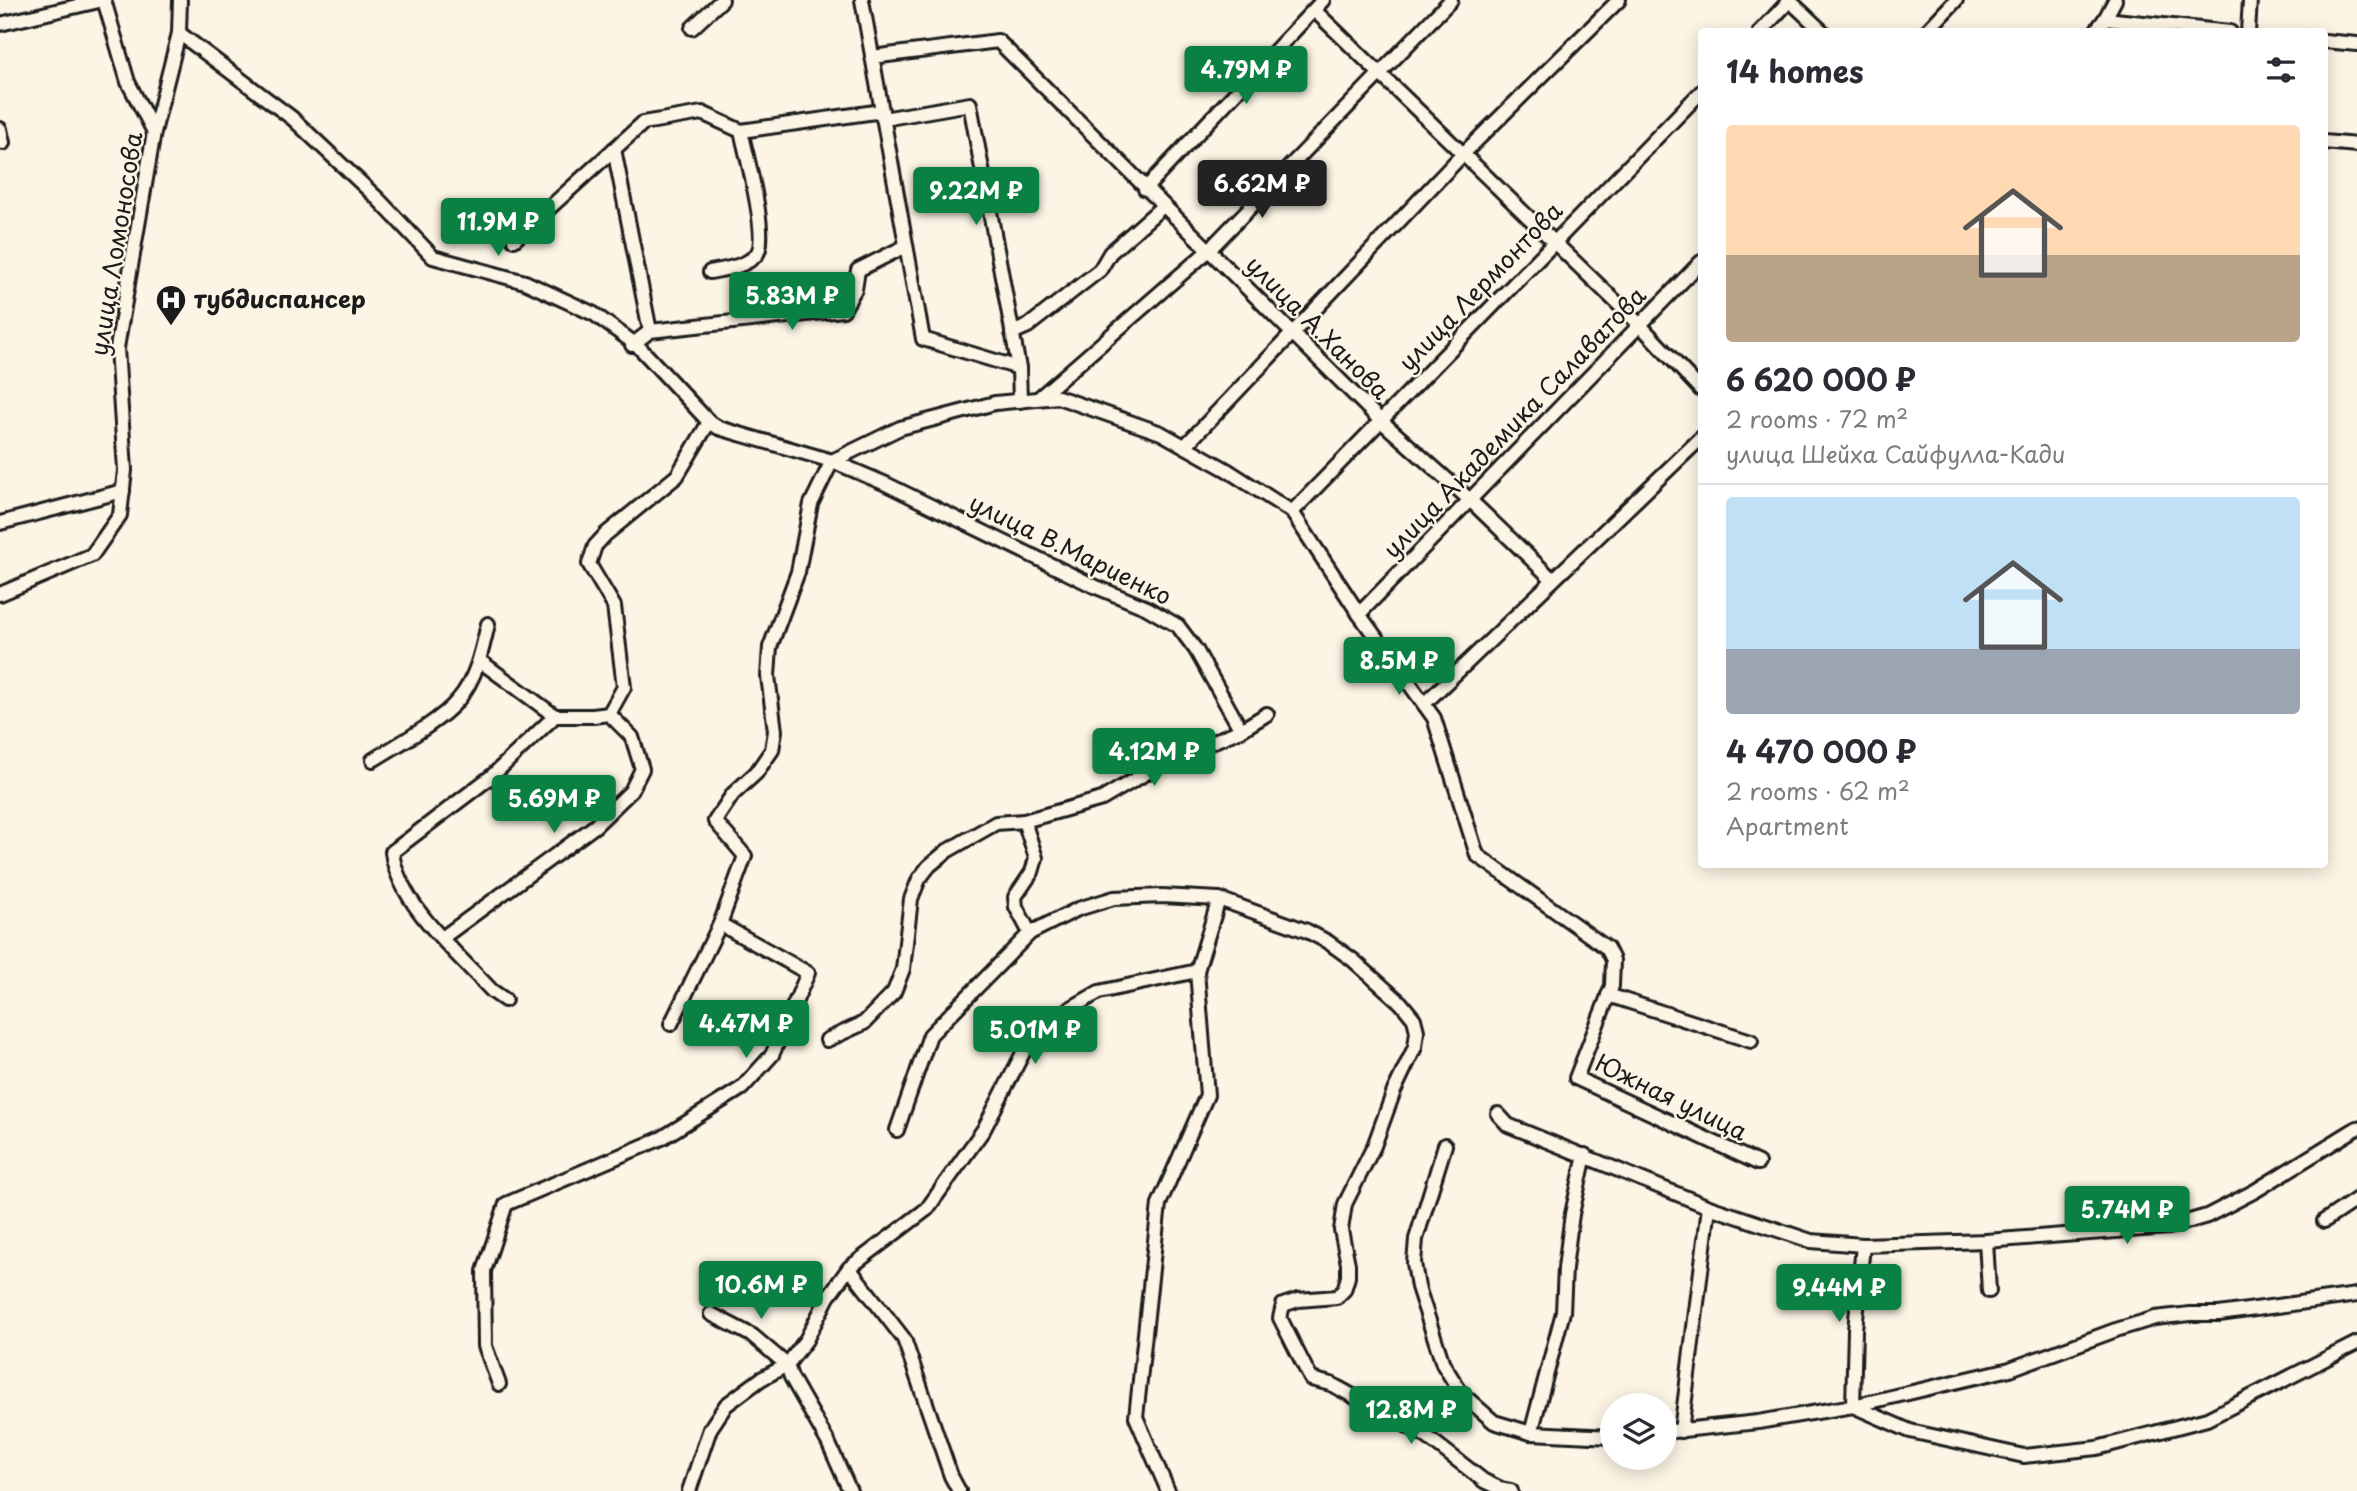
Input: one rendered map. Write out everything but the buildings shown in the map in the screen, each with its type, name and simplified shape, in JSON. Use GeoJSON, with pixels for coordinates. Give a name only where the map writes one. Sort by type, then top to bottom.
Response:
{"type":"FeatureCollection","features":[{"type":"Feature","properties":{"kind":"street"},"geometry":{"type":"LineString","coordinates":[[0,24],[104,0],[128,82],[154,132]]}},
{"type":"Feature","properties":{"kind":"street","name":"улица Ломоносова"},"geometry":{"type":"LineString","coordinates":[[0,594],[92,555],[120,515],[125,470],[117,348],[154,132],[179,33],[180,0]]}},
{"type":"Feature","properties":{"kind":"street"},"geometry":{"type":"LineString","coordinates":[[692,28],[722,0]]}},
{"type":"Feature","properties":{"kind":"street"},"geometry":{"type":"LineString","coordinates":[[862,0],[923,339],[1019,368]]}},
{"type":"Feature","properties":{"kind":"street"},"geometry":{"type":"LineString","coordinates":[[1145,189],[1323,0]]}},
{"type":"Feature","properties":{"kind":"street"},"geometry":{"type":"LineString","coordinates":[[1037,399],[1208,251],[1451,0]]}},
{"type":"Feature","properties":{"kind":"street"},"geometry":{"type":"LineString","coordinates":[[1185,446],[1463,154],[1619,0]]}},
{"type":"Feature","properties":{"kind":"street"},"geometry":{"type":"LineString","coordinates":[[1764,28],[1790,0],[1819,28]]}},
{"type":"Feature","properties":{"kind":"street"},"geometry":{"type":"LineString","coordinates":[[1930,28],[1956,0]]}},
{"type":"Feature","properties":{"kind":"street"},"geometry":{"type":"LineString","coordinates":[[2098,28],[2115,0]]}},
{"type":"Feature","properties":{"kind":"street"},"geometry":{"type":"LineString","coordinates":[[2248,28],[2250,0]]}},
{"type":"Feature","properties":{"kind":"street"},"geometry":{"type":"LineString","coordinates":[[1314,10],[1640,325],[1698,387]]}},
{"type":"Feature","properties":{"kind":"street"},"geometry":{"type":"LineString","coordinates":[[2105,19],[2192,28]]}},
{"type":"Feature","properties":{"kind":"street"},"geometry":{"type":"LineString","coordinates":[[179,33],[292,118],[377,198],[433,257],[525,282],[594,314],[633,345],[709,422],[677,476],[606,534],[595,547],[589,564],[614,607],[624,687],[609,714]]}},
{"type":"Feature","properties":{"kind":"street","name":"улица А.Ханова"},"geometry":{"type":"LineString","coordinates":[[872,57],[998,41],[1380,420],[1470,500],[1553,580]]}},
{"type":"Feature","properties":{"kind":"street"},"geometry":{"type":"LineString","coordinates":[[2328,41],[2357,44]]}},
{"type":"Feature","properties":{"kind":"street","name":"улица Лермонтова"},"geometry":{"type":"LineString","coordinates":[[1293,512],[1698,95]]}},
{"type":"Feature","properties":{"kind":"street"},"geometry":{"type":"LineString","coordinates":[[514,240],[643,123],[702,113],[741,131],[970,104],[1019,368],[1020,401]]}},
{"type":"Feature","properties":{"kind":"street"},"geometry":{"type":"LineString","coordinates":[[0,129],[3,143]]}},
{"type":"Feature","properties":{"kind":"street"},"geometry":{"type":"LineString","coordinates":[[710,272],[747,263],[761,248],[761,229],[741,131]]}},
{"type":"Feature","properties":{"kind":"street"},"geometry":{"type":"LineString","coordinates":[[2328,142],[2357,145]]}},
{"type":"Feature","properties":{"kind":"street"},"geometry":{"type":"LineString","coordinates":[[614,149],[650,331]]}},
{"type":"Feature","properties":{"kind":"street"},"geometry":{"type":"LineString","coordinates":[[1013,333],[1028,326],[1100,270],[1110,253],[1163,206]]}},
{"type":"Feature","properties":{"kind":"street"},"geometry":{"type":"LineString","coordinates":[[633,345],[650,331],[843,310],[855,289],[858,270],[906,246]]}},
{"type":"Feature","properties":{"kind":"street","name":"улица Академика Салаватова"},"geometry":{"type":"LineString","coordinates":[[1359,614],[1698,265]]}},
{"type":"Feature","properties":{"kind":"street","name":"Южная улица"},"geometry":{"type":"LineString","coordinates":[[832,461],[900,428],[995,403],[1058,397],[1161,433],[1293,512],[1359,614],[1434,718],[1477,855],[1608,948],[1613,960],[1612,986],[1576,1078],[1758,1163]]}},
{"type":"Feature","properties":{"kind":"street","name":"улица В.Мариенко"},"geometry":{"type":"LineString","coordinates":[[709,422],[719,428],[832,461],[886,484],[1094,586],[1147,608],[1178,626],[1196,650],[1241,730]]}},
{"type":"Feature","properties":{"kind":"street"},"geometry":{"type":"LineString","coordinates":[[1424,704],[1698,441]]}},
{"type":"Feature","properties":{"kind":"street"},"geometry":{"type":"LineString","coordinates":[[671,1024],[720,924],[745,856],[715,821],[733,794],[756,774],[772,750],[775,731],[768,676],[770,646],[798,572],[811,504],[832,461]]}},
{"type":"Feature","properties":{"kind":"street"},"geometry":{"type":"LineString","coordinates":[[0,523],[123,491]]}},
{"type":"Feature","properties":{"kind":"street"},"geometry":{"type":"LineString","coordinates":[[373,760],[458,701],[480,661],[488,624]]}},
{"type":"Feature","properties":{"kind":"street"},"geometry":{"type":"LineString","coordinates":[[480,661],[555,716],[609,714]]}},
{"type":"Feature","properties":{"kind":"street"},"geometry":{"type":"LineString","coordinates":[[442,938],[595,826],[631,791],[642,769],[632,737],[609,714]]}},
{"type":"Feature","properties":{"kind":"street"},"geometry":{"type":"LineString","coordinates":[[827,1040],[864,1023],[894,992],[903,969],[911,899],[919,879],[929,866],[947,851],[996,823],[1024,821],[1102,799],[1168,760],[1241,730],[1267,714]]}},
{"type":"Feature","properties":{"kind":"street"},"geometry":{"type":"LineString","coordinates":[[505,1000],[422,918],[394,864],[392,852],[492,776],[555,716]]}},
{"type":"Feature","properties":{"kind":"street"},"geometry":{"type":"LineString","coordinates":[[1024,821],[1036,858],[1032,872],[1015,897],[1016,907],[1030,933]]}},
{"type":"Feature","properties":{"kind":"street"},"geometry":{"type":"LineString","coordinates":[[897,1130],[930,1035],[1030,933],[1078,909],[1114,898],[1219,899],[1307,931],[1328,942],[1353,960],[1401,1003],[1414,1019],[1417,1031],[1415,1047],[1394,1091],[1374,1146],[1345,1204],[1341,1230],[1348,1277],[1344,1290],[1337,1297],[1298,1300],[1283,1306],[1280,1318],[1311,1379],[1331,1384],[1426,1436],[1484,1481],[1511,1491]]}},
{"type":"Feature","properties":{"kind":"street"},"geometry":{"type":"LineString","coordinates":[[1168,1491],[1136,1417],[1159,1204],[1207,1095],[1196,971],[1219,899]]}},
{"type":"Feature","properties":{"kind":"street"},"geometry":{"type":"LineString","coordinates":[[499,1384],[485,1346],[484,1271],[506,1204],[662,1138],[743,1088],[772,1055],[808,973],[720,924]]}},
{"type":"Feature","properties":{"kind":"street"},"geometry":{"type":"LineString","coordinates":[[689,1491],[710,1429],[726,1405],[787,1364],[806,1340],[828,1297],[849,1268],[928,1209],[984,1129],[1024,1051],[1054,1018],[1099,992],[1196,971]]}},
{"type":"Feature","properties":{"kind":"street"},"geometry":{"type":"LineString","coordinates":[[1608,995],[1751,1041]]}},
{"type":"Feature","properties":{"kind":"street"},"geometry":{"type":"LineString","coordinates":[[1499,1114],[1508,1125],[1709,1207],[1811,1241],[1863,1245],[1986,1241],[2169,1227],[2207,1216],[2255,1191],[2357,1128]]}},
{"type":"Feature","properties":{"kind":"street"},"geometry":{"type":"LineString","coordinates":[[1445,1145],[1416,1239],[1414,1263],[1418,1287],[1443,1364],[1461,1393],[1494,1422],[1531,1433],[1600,1437]]}},
{"type":"Feature","properties":{"kind":"street"},"geometry":{"type":"LineString","coordinates":[[1531,1433],[1563,1312],[1572,1214],[1585,1155]]}},
{"type":"Feature","properties":{"kind":"street"},"geometry":{"type":"LineString","coordinates":[[2324,1221],[2357,1199]]}},
{"type":"Feature","properties":{"kind":"street"},"geometry":{"type":"LineString","coordinates":[[1681,1431],[1709,1207]]}},
{"type":"Feature","properties":{"kind":"street"},"geometry":{"type":"LineString","coordinates":[[1986,1241],[1989,1291]]}},
{"type":"Feature","properties":{"kind":"street"},"geometry":{"type":"LineString","coordinates":[[1853,1406],[1855,1330],[1863,1245]]}},
{"type":"Feature","properties":{"kind":"street"},"geometry":{"type":"LineString","coordinates":[[849,1268],[904,1339],[951,1476],[959,1491]]}},
{"type":"Feature","properties":{"kind":"street"},"geometry":{"type":"LineString","coordinates":[[1677,1431],[1758,1422],[1853,1406],[2010,1368],[2155,1318],[2219,1314],[2357,1296]]}},
{"type":"Feature","properties":{"kind":"street"},"geometry":{"type":"LineString","coordinates":[[712,1314],[753,1336],[787,1364],[791,1377],[828,1442],[850,1491]]}},
{"type":"Feature","properties":{"kind":"street"},"geometry":{"type":"LineString","coordinates":[[1853,1406],[1910,1432],[2024,1456],[2097,1448],[2207,1419],[2357,1343]]}},
{"type":"Feature","properties":{"kind":"place","name":"тубдиспансер"},"geometry":{"type":"Point","coordinates":[171,327]}}]}
